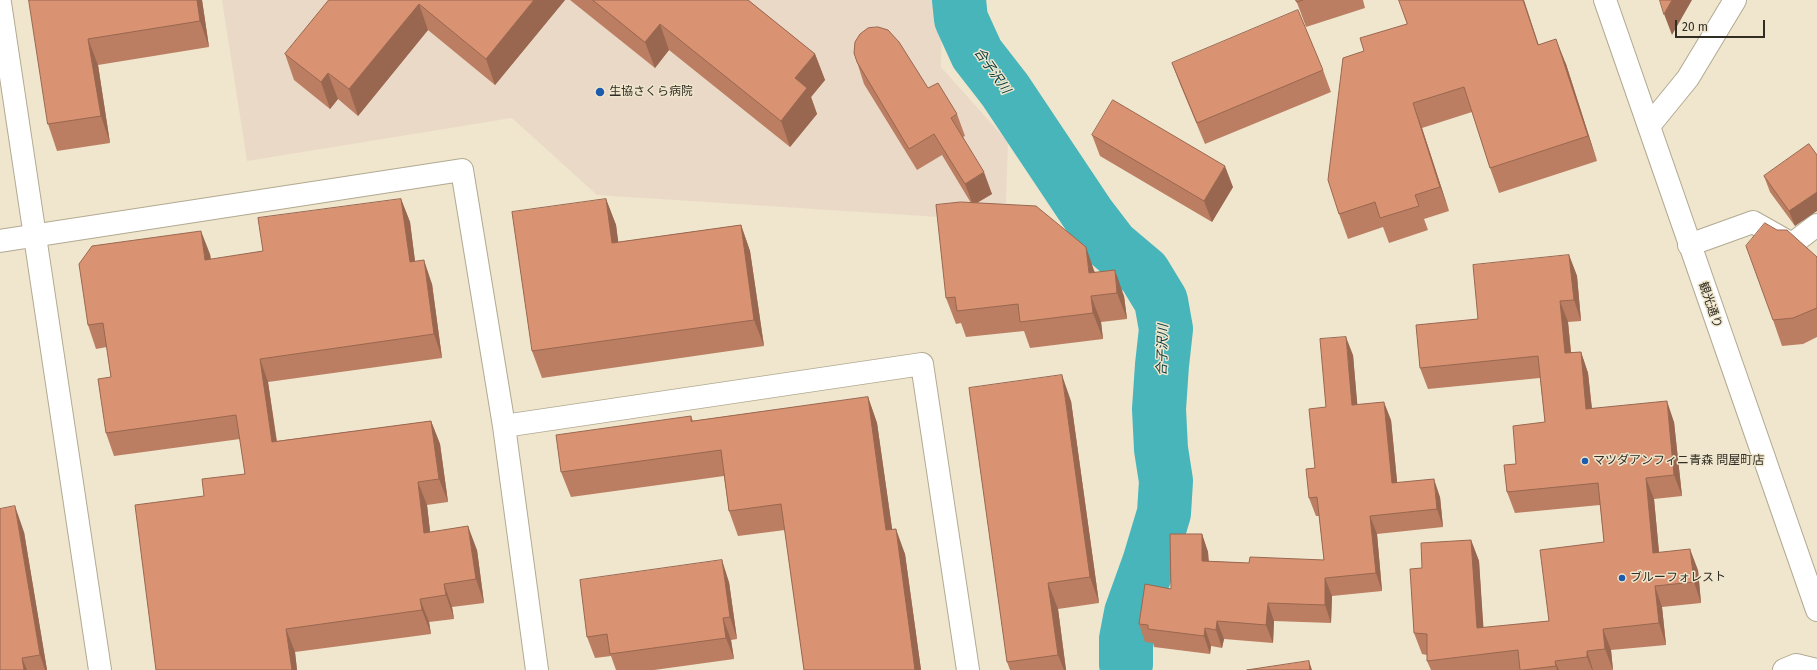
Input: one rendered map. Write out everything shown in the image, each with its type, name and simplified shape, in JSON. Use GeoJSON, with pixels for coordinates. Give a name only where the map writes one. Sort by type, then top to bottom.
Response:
{"type":"FeatureCollection","features":[{"type":"Feature","properties":{"kind":"main road","name":"観光通り"},"geometry":{"type":"LineString","coordinates":[[1605,0],[1817,610]]}},
{"type":"Feature","properties":{"kind":"main road"},"geometry":{"type":"LineString","coordinates":[[1649,126],[1688,78],[1735,0]]}},
{"type":"Feature","properties":{"kind":"main road"},"geometry":{"type":"LineString","coordinates":[[0,3],[100,670]]}},
{"type":"Feature","properties":{"kind":"main road"},"geometry":{"type":"LineString","coordinates":[[0,241],[462,170],[504,426],[538,670]]}},
{"type":"Feature","properties":{"kind":"main road"},"geometry":{"type":"LineString","coordinates":[[1689,245],[1752,222],[1792,244],[1817,225]]}},
{"type":"Feature","properties":{"kind":"main road"},"geometry":{"type":"LineString","coordinates":[[504,426],[922,364],[968,670]]}},
{"type":"Feature","properties":{"kind":"main road"},"geometry":{"type":"LineString","coordinates":[[1784,670],[1796,665],[1817,670]]}},
{"type":"Feature","properties":{"kind":"shaded area","name":"生協さくら病院"},"geometry":{"type":"Polygon","coordinates":[[[222,0],[942,0],[941,67],[1008,142],[1006,203],[939,217],[597,195],[512,118],[247,161],[222,0]]]}},
{"type":"Feature","properties":{"kind":"building"},"geometry":{"type":"Polygon","coordinates":[[[29,0],[197,0],[200,21],[88,39],[101,116],[48,124],[29,0]]]}},
{"type":"Feature","properties":{"kind":"building"},"geometry":{"type":"Polygon","coordinates":[[[329,0],[534,0],[486,59],[419,4],[349,89],[328,73],[321,82],[285,54],[329,0]]]}},
{"type":"Feature","properties":{"kind":"building"},"geometry":{"type":"Polygon","coordinates":[[[593,0],[748,0],[815,54],[795,78],[807,88],[781,121],[660,24],[645,42],[593,0]]]}},
{"type":"Feature","properties":{"kind":"building"},"geometry":{"type":"Polygon","coordinates":[[[1399,0],[1523,0],[1538,45],[1556,39],[1588,136],[1490,168],[1464,87],[1413,103],[1440,187],[1415,195],[1419,206],[1380,218],[1375,202],[1339,214],[1328,180],[1343,58],[1364,51],[1360,38],[1407,24],[1399,0]]]}},
{"type":"Feature","properties":{"kind":"building"},"geometry":{"type":"Polygon","coordinates":[[[1660,0],[1672,0],[1664,14],[1660,0]]]}},
{"type":"Feature","properties":{"kind":"building"},"geometry":{"type":"Polygon","coordinates":[[[1298,10],[1323,70],[1197,123],[1172,63],[1298,10]]]}},
{"type":"Feature","properties":{"kind":"building"},"geometry":{"type":"Polygon","coordinates":[[[878,27],[888,30],[899,42],[928,88],[938,83],[957,114],[951,118],[984,172],[965,184],[934,134],[909,149],[857,62],[854,53],[855,42],[860,34],[868,28],[878,27]]]}},
{"type":"Feature","properties":{"kind":"building"},"geometry":{"type":"Polygon","coordinates":[[[1113,100],[1225,166],[1204,201],[1092,135],[1113,100]]]}},
{"type":"Feature","properties":{"kind":"building"},"geometry":{"type":"Polygon","coordinates":[[[1809,144],[1817,155],[1817,192],[1789,211],[1764,176],[1809,144]]]}},
{"type":"Feature","properties":{"kind":"building"},"geometry":{"type":"Polygon","coordinates":[[[401,199],[410,262],[424,260],[434,334],[260,359],[272,442],[431,421],[439,479],[418,482],[424,533],[468,526],[476,579],[444,584],[446,595],[420,599],[422,610],[286,629],[292,670],[156,670],[135,505],[204,496],[202,479],[245,474],[236,415],[106,433],[98,379],[111,377],[103,323],[88,325],[79,264],[92,246],[201,231],[205,260],[263,251],[258,218],[401,199]]]}},
{"type":"Feature","properties":{"kind":"building"},"geometry":{"type":"Polygon","coordinates":[[[606,199],[612,243],[741,225],[754,320],[532,351],[512,212],[606,199]]]}},
{"type":"Feature","properties":{"kind":"building"},"geometry":{"type":"Polygon","coordinates":[[[961,202],[1036,206],[1086,247],[1089,273],[1115,270],[1117,293],[1091,296],[1093,313],[1020,322],[1018,304],[957,311],[955,297],[946,298],[936,205],[961,202]]]}},
{"type":"Feature","properties":{"kind":"building"},"geometry":{"type":"Polygon","coordinates":[[[1765,223],[1777,230],[1787,230],[1817,257],[1817,308],[1793,318],[1773,320],[1746,246],[1765,223]]]}},
{"type":"Feature","properties":{"kind":"building"},"geometry":{"type":"Polygon","coordinates":[[[1569,255],[1574,300],[1560,301],[1565,353],[1581,352],[1586,409],[1667,401],[1674,475],[1646,478],[1653,553],[1690,549],[1694,582],[1655,586],[1659,623],[1603,629],[1605,649],[1587,651],[1587,657],[1555,661],[1556,666],[1523,670],[1520,670],[1518,650],[1427,661],[1427,634],[1414,633],[1410,569],[1422,568],[1421,543],[1471,540],[1477,628],[1549,621],[1540,550],[1604,542],[1598,483],[1507,492],[1504,465],[1516,464],[1513,426],[1545,422],[1538,356],[1420,368],[1416,325],[1478,319],[1473,265],[1569,255]]]}},
{"type":"Feature","properties":{"kind":"building"},"geometry":{"type":"Polygon","coordinates":[[[1346,337],[1352,405],[1384,402],[1392,483],[1434,479],[1437,509],[1370,516],[1376,573],[1325,578],[1325,605],[1268,603],[1266,625],[1217,621],[1216,630],[1205,628],[1204,636],[1148,629],[1148,625],[1139,624],[1145,584],[1171,589],[1170,534],[1202,534],[1202,561],[1249,563],[1250,557],[1324,560],[1317,497],[1309,498],[1306,469],[1315,468],[1309,409],[1326,407],[1320,339],[1346,337]]]}},
{"type":"Feature","properties":{"kind":"building"},"geometry":{"type":"Polygon","coordinates":[[[1062,375],[1090,577],[1048,583],[1058,655],[1007,662],[969,388],[1062,375]]]}},
{"type":"Feature","properties":{"kind":"building"},"geometry":{"type":"Polygon","coordinates":[[[868,397],[886,530],[896,529],[915,670],[804,670],[781,504],[729,511],[721,450],[561,472],[556,435],[691,416],[691,421],[868,397]]]}},
{"type":"Feature","properties":{"kind":"building"},"geometry":{"type":"Polygon","coordinates":[[[15,506],[40,655],[22,658],[24,670],[0,670],[0,509],[15,506]]]}},
{"type":"Feature","properties":{"kind":"building"},"geometry":{"type":"Polygon","coordinates":[[[722,560],[730,617],[723,618],[726,638],[610,654],[607,634],[587,637],[580,580],[722,560]]]}},
{"type":"Feature","properties":{"kind":"building"},"geometry":{"type":"Polygon","coordinates":[[[1309,661],[1310,670],[1247,670],[1309,661]]]}},
{"type":"Feature","properties":{"kind":"waterway","name":"合子沢川"},"geometry":{"type":"LineString","coordinates":[[959,0],[961,19],[977,54],[1005,90],[1089,216],[1112,246],[1144,273],[1161,301],[1166,329],[1159,409],[1161,449],[1166,481],[1164,513],[1149,563],[1131,613],[1126,639],[1126,664]]}},
{"type":"Feature","properties":{"kind":"place","name":"生協さくら病院"},"geometry":{"type":"Point","coordinates":[600,92]}},
{"type":"Feature","properties":{"kind":"place","name":"マツダアンフィニ青森 問屋町店"},"geometry":{"type":"Point","coordinates":[1585,461]}},
{"type":"Feature","properties":{"kind":"place","name":"ブルーフォレスト"},"geometry":{"type":"Point","coordinates":[1622,578]}}]}
